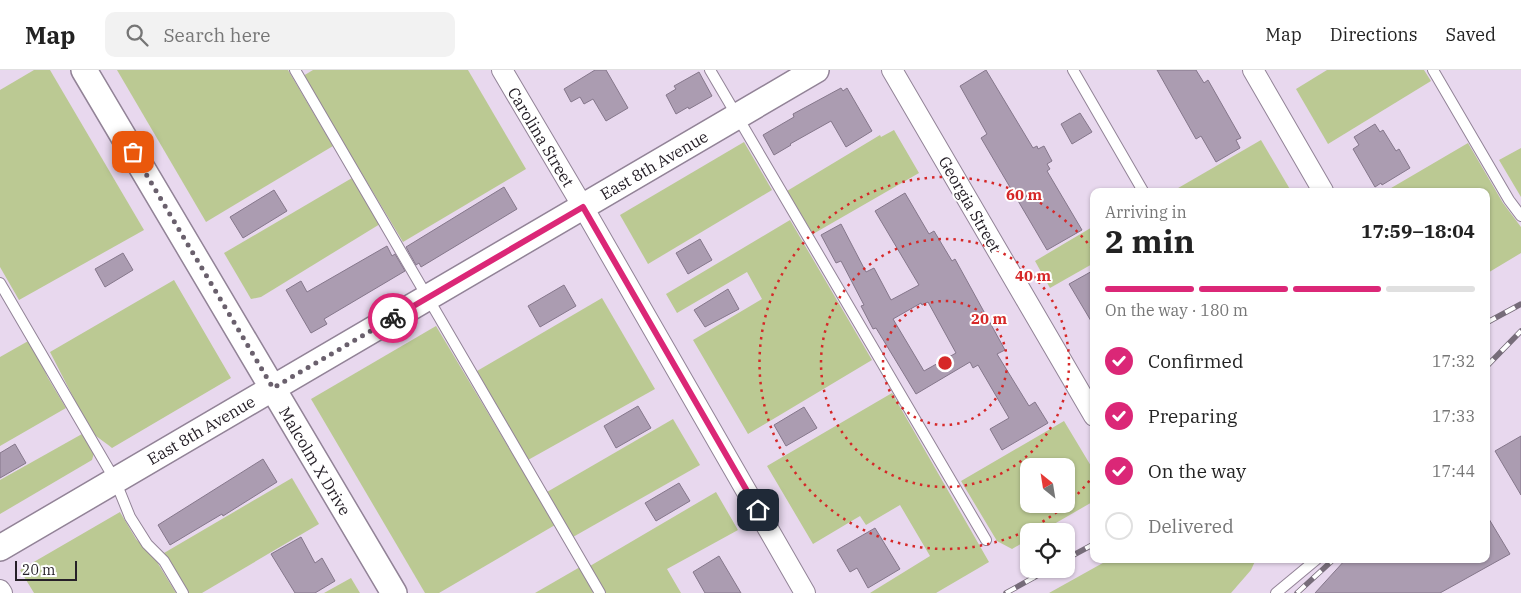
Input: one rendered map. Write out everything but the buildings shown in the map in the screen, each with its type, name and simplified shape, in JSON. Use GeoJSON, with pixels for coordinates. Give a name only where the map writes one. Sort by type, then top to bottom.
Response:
{"type":"FeatureCollection","features":[{"type":"Feature","properties":{"kind":"street","name":"Malcolm X Drive"},"geometry":{"type":"LineString","coordinates":[[84,70],[394,593]]}},
{"type":"Feature","properties":{"kind":"street","name":"Carolina Street"},"geometry":{"type":"LineString","coordinates":[[502,70],[805,593]]}},
{"type":"Feature","properties":{"kind":"street","name":"East 8th Avenue"},"geometry":{"type":"LineString","coordinates":[[0,548],[816,70]]}},
{"type":"Feature","properties":{"kind":"street","name":"Georgia Street"},"geometry":{"type":"LineString","coordinates":[[892,70],[1090,409]]}},
{"type":"Feature","properties":{"kind":"street"},"geometry":{"type":"LineString","coordinates":[[1253,70],[1321,188]]}},
{"type":"Feature","properties":{"kind":"lane"},"geometry":{"type":"LineString","coordinates":[[295,70],[600,593]]}},
{"type":"Feature","properties":{"kind":"lane"},"geometry":{"type":"LineString","coordinates":[[710,70],[986,540]]}},
{"type":"Feature","properties":{"kind":"lane"},"geometry":{"type":"LineString","coordinates":[[1073,70],[1141,188]]}},
{"type":"Feature","properties":{"kind":"lane"},"geometry":{"type":"LineString","coordinates":[[1433,70],[1509,200],[1521,216]]}},
{"type":"Feature","properties":{"kind":"lane"},"geometry":{"type":"LineString","coordinates":[[0,283],[116,480],[130,517],[147,544],[164,561],[182,593]]}},
{"type":"Feature","properties":{"kind":"lane"},"geometry":{"type":"LineString","coordinates":[[1276,593],[1312,563]]}},
{"type":"Feature","properties":{"kind":"green space"},"geometry":{"type":"Polygon","coordinates":[[[34,70],[50,70],[144,230],[19,300],[0,267],[0,90],[34,70]]]}},
{"type":"Feature","properties":{"kind":"green space"},"geometry":{"type":"Polygon","coordinates":[[[117,70],[288,70],[333,146],[206,222],[117,70]]]}},
{"type":"Feature","properties":{"kind":"green space"},"geometry":{"type":"Polygon","coordinates":[[[313,70],[468,70],[526,169],[403,242],[303,76],[313,70]]]}},
{"type":"Feature","properties":{"kind":"green space"},"geometry":{"type":"Polygon","coordinates":[[[1327,70],[1424,70],[1431,81],[1328,144],[1296,89],[1327,70]]]}},
{"type":"Feature","properties":{"kind":"green space"},"geometry":{"type":"Polygon","coordinates":[[[894,130],[919,173],[813,234],[787,191],[880,135],[881,137],[894,130]]]}},
{"type":"Feature","properties":{"kind":"green space"},"geometry":{"type":"Polygon","coordinates":[[[1261,140],[1289,188],[1178,188],[1261,140]]]}},
{"type":"Feature","properties":{"kind":"green space"},"geometry":{"type":"Polygon","coordinates":[[[744,142],[772,190],[648,264],[620,215],[744,142]]]}},
{"type":"Feature","properties":{"kind":"green space"},"geometry":{"type":"Polygon","coordinates":[[[1468,143],[1503,203],[1521,227],[1521,253],[1490,272],[1490,188],[1391,188],[1468,143]]]}},
{"type":"Feature","properties":{"kind":"green space"},"geometry":{"type":"Polygon","coordinates":[[[1521,148],[1521,197],[1499,160],[1521,148]]]}},
{"type":"Feature","properties":{"kind":"green space"},"geometry":{"type":"Polygon","coordinates":[[[352,178],[380,224],[261,297],[251,299],[224,253],[352,178]]]}},
{"type":"Feature","properties":{"kind":"green space"},"geometry":{"type":"Polygon","coordinates":[[[790,220],[872,360],[748,434],[693,340],[762,299],[747,272],[677,313],[666,294],[790,220]]]}},
{"type":"Feature","properties":{"kind":"green space"},"geometry":{"type":"Polygon","coordinates":[[[1090,228],[1090,265],[1050,288],[1035,261],[1090,228]]]}},
{"type":"Feature","properties":{"kind":"green space"},"geometry":{"type":"Polygon","coordinates":[[[174,280],[231,378],[112,448],[89,428],[50,352],[174,280]]]}},
{"type":"Feature","properties":{"kind":"green space"},"geometry":{"type":"Polygon","coordinates":[[[602,298],[655,389],[528,460],[477,371],[602,298]]]}},
{"type":"Feature","properties":{"kind":"green space"},"geometry":{"type":"Polygon","coordinates":[[[436,326],[555,525],[439,593],[425,593],[311,399],[436,326]]]}},
{"type":"Feature","properties":{"kind":"green space"},"geometry":{"type":"Polygon","coordinates":[[[30,340],[48,378],[66,408],[0,446],[0,357],[30,340]]]}},
{"type":"Feature","properties":{"kind":"green space"},"geometry":{"type":"Polygon","coordinates":[[[892,393],[989,562],[936,593],[870,593],[930,556],[900,505],[866,525],[860,516],[813,544],[767,466],[892,393]]]}},
{"type":"Feature","properties":{"kind":"green space"},"geometry":{"type":"Polygon","coordinates":[[[673,419],[700,465],[573,537],[547,492],[673,419]]]}},
{"type":"Feature","properties":{"kind":"green space"},"geometry":{"type":"Polygon","coordinates":[[[1064,421],[1090,464],[1090,503],[1075,512],[1075,458],[1020,458],[1020,513],[1073,513],[1056,523],[1020,523],[1020,544],[1012,549],[997,541],[961,481],[1064,421]]]}},
{"type":"Feature","properties":{"kind":"green space"},"geometry":{"type":"Polygon","coordinates":[[[82,434],[94,453],[92,460],[0,514],[0,480],[82,434]]]}},
{"type":"Feature","properties":{"kind":"green space"},"geometry":{"type":"Polygon","coordinates":[[[292,478],[319,524],[202,593],[189,593],[164,553],[292,478]]]}},
{"type":"Feature","properties":{"kind":"green space"},"geometry":{"type":"Polygon","coordinates":[[[716,492],[738,530],[667,569],[681,593],[606,593],[590,566],[716,492]]]}},
{"type":"Feature","properties":{"kind":"green space"},"geometry":{"type":"Polygon","coordinates":[[[120,512],[136,539],[154,557],[176,593],[34,593],[20,570],[120,512]]]}},
{"type":"Feature","properties":{"kind":"green space"},"geometry":{"type":"Polygon","coordinates":[[[1103,563],[1254,563],[1251,570],[1231,593],[1049,593],[1103,563]]]}},
{"type":"Feature","properties":{"kind":"green space"},"geometry":{"type":"Polygon","coordinates":[[[580,567],[594,592],[535,593],[580,567]]]}},
{"type":"Feature","properties":{"kind":"green space"},"geometry":{"type":"Polygon","coordinates":[[[351,578],[360,593],[324,593],[351,578]]]}},
{"type":"Feature","properties":{"kind":"railway"},"geometry":{"type":"LineString","coordinates":[[1490,321],[1521,304]]}},
{"type":"Feature","properties":{"kind":"railway"},"geometry":{"type":"LineString","coordinates":[[1490,363],[1521,331]]}},
{"type":"Feature","properties":{"kind":"railway"},"geometry":{"type":"LineString","coordinates":[[1075,554],[1090,546]]}},
{"type":"Feature","properties":{"kind":"railway"},"geometry":{"type":"LineString","coordinates":[[1297,593],[1330,563]]}},
{"type":"Feature","properties":{"kind":"railway"},"geometry":{"type":"LineString","coordinates":[[1006,593],[1033,578]]}},
{"type":"Feature","properties":{"kind":"way so far"},"geometry":{"type":"LineString","coordinates":[[133,152],[273,388],[393,318]]}},
{"type":"Feature","properties":{"kind":"route"},"geometry":{"type":"LineString","coordinates":[[393,318],[583,207],[758,510]]}}]}
